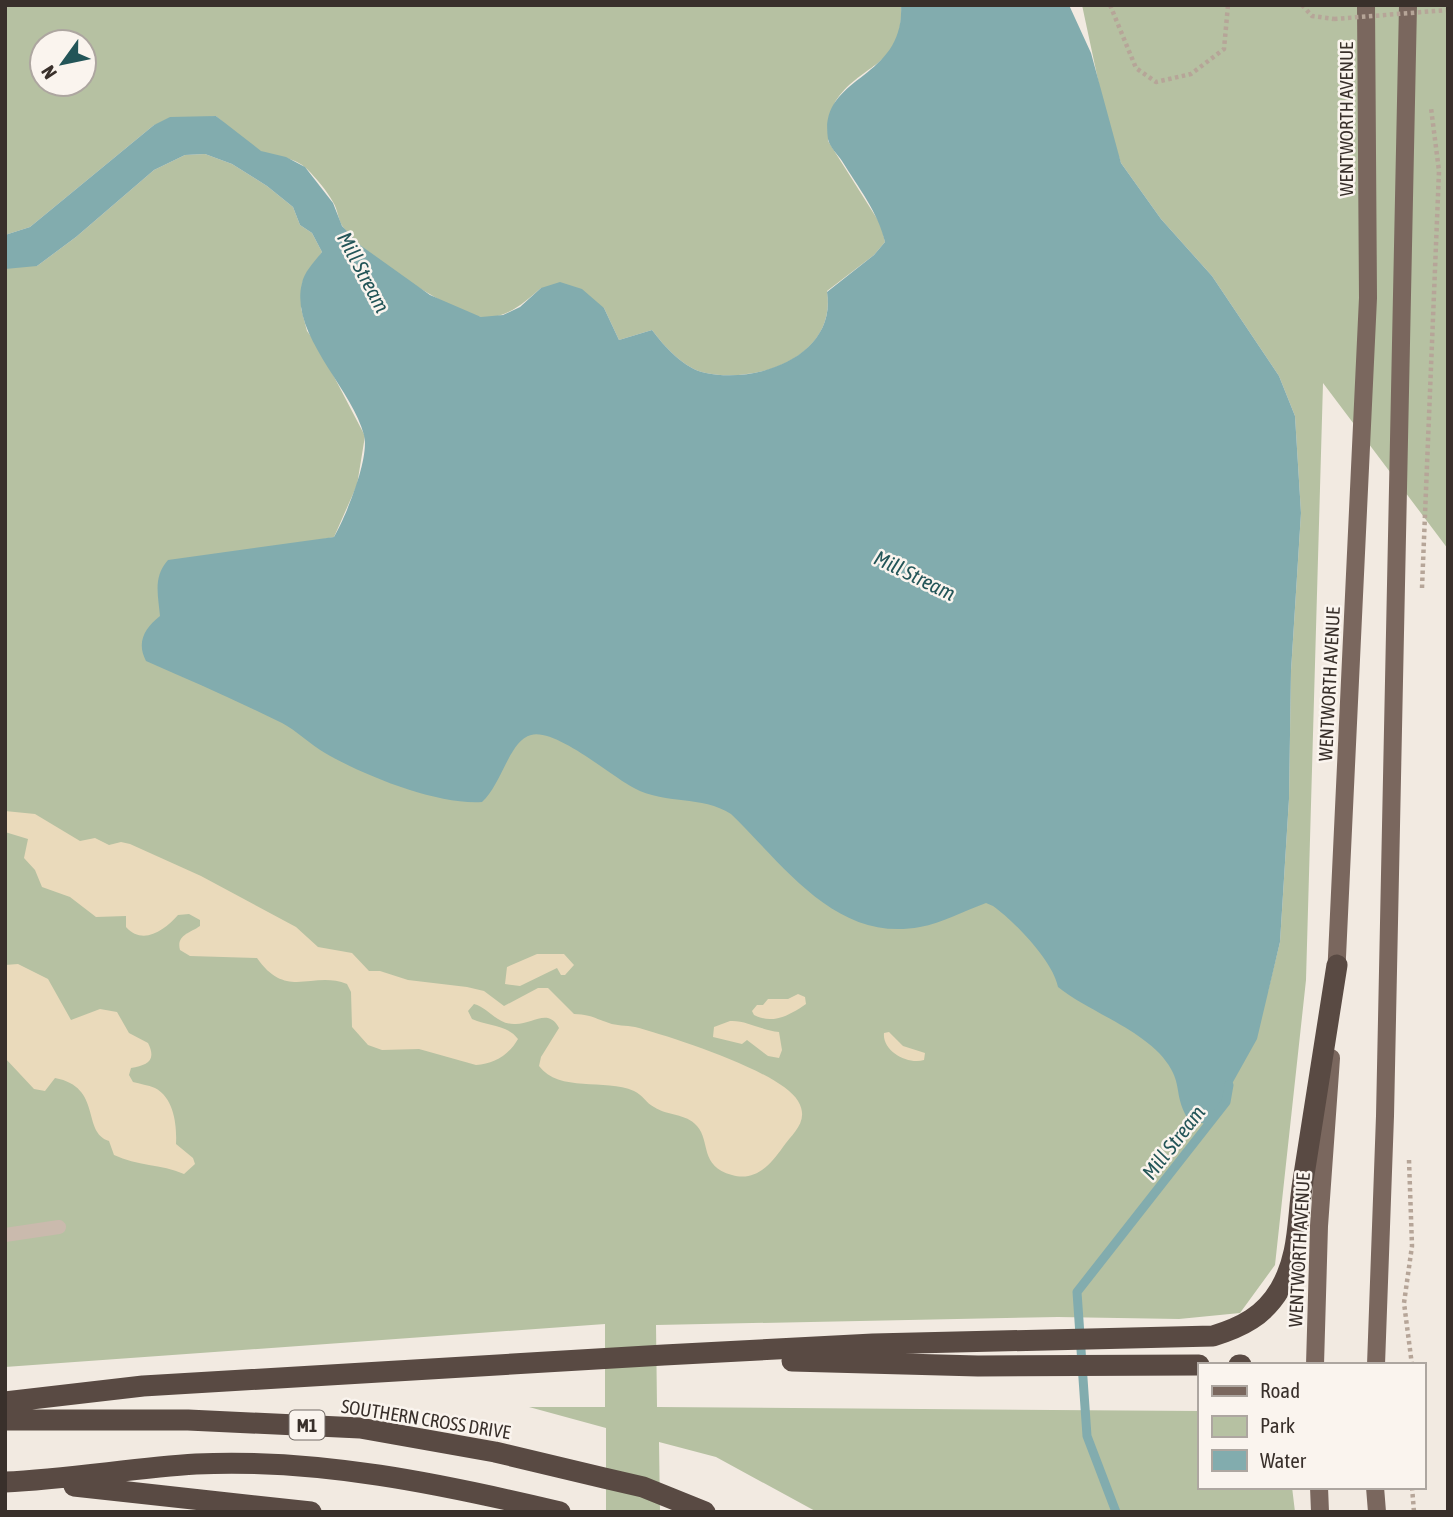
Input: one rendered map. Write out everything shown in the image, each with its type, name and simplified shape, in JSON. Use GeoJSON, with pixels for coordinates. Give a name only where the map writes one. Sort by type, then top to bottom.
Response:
{"type":"FeatureCollection","features":[{"type":"Feature","properties":{"kind":"highway"},"geometry":{"type":"LineString","coordinates":[[5,1402],[143,1386],[666,1355],[974,1342],[1110,1341],[1213,1336],[1252,1322],[1280,1289],[1296,1254],[1300,1197],[1337,965]]}},
{"type":"Feature","properties":{"kind":"highway"},"geometry":{"type":"LineString","coordinates":[[666,1355],[978,1366],[1198,1365]]}},
{"type":"Feature","properties":{"kind":"highway","name":"SOUTHERN CROSS DRIVE"},"geometry":{"type":"LineString","coordinates":[[5,1420],[188,1420],[360,1428],[495,1452],[604,1478],[647,1489],[705,1512]]}},
{"type":"Feature","properties":{"kind":"highway","name":"M1"},"geometry":{"type":"LineString","coordinates":[[5,1482],[198,1464],[322,1468],[474,1491],[560,1512]]}},
{"type":"Feature","properties":{"kind":"highway"},"geometry":{"type":"LineString","coordinates":[[27,1481],[311,1512]]}},
{"type":"Feature","properties":{"kind":"main road","name":"WENTWORTH AVENUE"},"geometry":{"type":"LineString","coordinates":[[1315,1363],[1319,1226],[1337,965],[1368,298],[1366,5]]}},
{"type":"Feature","properties":{"kind":"main road"},"geometry":{"type":"LineString","coordinates":[[1376,1363],[1385,1116],[1408,5]]}},
{"type":"Feature","properties":{"kind":"main road"},"geometry":{"type":"LineString","coordinates":[[1319,1489],[1320,1512]]}},
{"type":"Feature","properties":{"kind":"main road"},"geometry":{"type":"LineString","coordinates":[[1375,1489],[1377,1512]]}},
{"type":"Feature","properties":{"kind":"lane"},"geometry":{"type":"LineString","coordinates":[[5,1235],[59,1227]]}},
{"type":"Feature","properties":{"kind":"path"},"geometry":{"type":"LineString","coordinates":[[1110,5],[1136,68],[1156,82],[1191,74],[1224,50],[1228,5]]}},
{"type":"Feature","properties":{"kind":"path"},"geometry":{"type":"LineString","coordinates":[[1302,5],[1312,16],[1334,19],[1448,10]]}},
{"type":"Feature","properties":{"kind":"path"},"geometry":{"type":"LineString","coordinates":[[1427,5],[1427,18]]}},
{"type":"Feature","properties":{"kind":"path"},"geometry":{"type":"LineString","coordinates":[[1421,596],[1439,171],[1430,95]]}},
{"type":"Feature","properties":{"kind":"path"},"geometry":{"type":"LineString","coordinates":[[1409,1155],[1412,1246],[1404,1303],[1412,1363]]}},
{"type":"Feature","properties":{"kind":"path"},"geometry":{"type":"LineString","coordinates":[[1412,1489],[1414,1512]]}},
{"type":"Feature","properties":{"kind":"green space"},"geometry":{"type":"Polygon","coordinates":[[[5,5],[901,5],[896,40],[880,61],[837,99],[828,141],[881,225],[885,242],[874,255],[827,291],[827,314],[820,333],[807,348],[770,369],[727,375],[698,371],[675,356],[652,330],[619,340],[604,308],[541,288],[521,305],[498,316],[481,317],[467,313],[407,280],[353,238],[341,224],[328,193],[302,165],[256,149],[216,116],[154,125],[30,227],[5,235],[5,5]]]}},
{"type":"Feature","properties":{"kind":"green space"},"geometry":{"type":"Polygon","coordinates":[[[1082,5],[1448,5],[1448,549],[1323,383],[1306,980],[1275,1265],[1240,1313],[1179,1319],[1058,1317],[656,1325],[657,1407],[1198,1411],[1198,1489],[1292,1489],[1295,1512],[817,1512],[716,1457],[659,1442],[660,1512],[606,1512],[606,1428],[529,1407],[605,1407],[605,1324],[5,1367],[5,248],[37,266],[76,237],[154,170],[185,155],[205,154],[232,164],[267,186],[293,207],[300,225],[312,233],[322,252],[302,283],[301,308],[307,331],[318,346],[365,436],[357,485],[334,537],[299,544],[1268,991],[1280,942],[1289,799],[1291,671],[1301,513],[1295,416],[1279,376],[1212,276],[1161,219],[1121,163],[1107,122],[1082,5]]]}},
{"type":"Feature","properties":{"kind":"sand"},"geometry":{"type":"Polygon","coordinates":[[[5,811],[35,814],[80,841],[95,838],[109,845],[121,842],[130,844],[201,876],[296,927],[318,947],[352,953],[369,971],[380,971],[408,980],[484,991],[504,1006],[538,988],[548,988],[574,1014],[672,1038],[722,1056],[770,1078],[798,1101],[801,1121],[768,1165],[756,1174],[741,1177],[715,1166],[707,1153],[701,1132],[693,1122],[659,1110],[637,1093],[622,1087],[570,1082],[548,1074],[539,1066],[541,1057],[559,1028],[550,1019],[539,1018],[521,1024],[508,1023],[474,1004],[468,1011],[472,1019],[502,1028],[518,1039],[506,1054],[495,1061],[476,1065],[419,1049],[382,1050],[368,1045],[352,1027],[351,992],[347,984],[322,980],[289,981],[268,971],[257,958],[190,956],[180,950],[180,941],[200,926],[200,920],[189,914],[178,915],[154,934],[139,935],[126,927],[126,916],[96,917],[70,897],[42,887],[35,870],[24,858],[28,839],[5,832],[5,811]]]}},
{"type":"Feature","properties":{"kind":"sand"},"geometry":{"type":"Polygon","coordinates":[[[537,954],[564,954],[574,965],[565,975],[561,975],[557,968],[520,986],[505,984],[507,967],[537,954]]]}},
{"type":"Feature","properties":{"kind":"sand"},"geometry":{"type":"Polygon","coordinates":[[[18,964],[48,979],[71,1020],[100,1009],[117,1012],[129,1033],[148,1043],[151,1058],[146,1064],[131,1068],[129,1075],[133,1082],[161,1092],[170,1105],[175,1121],[176,1144],[193,1158],[195,1164],[184,1174],[114,1155],[109,1141],[96,1129],[80,1090],[55,1078],[45,1091],[34,1089],[5,1058],[5,965],[18,964]]]}},
{"type":"Feature","properties":{"kind":"sand"},"geometry":{"type":"Polygon","coordinates":[[[798,994],[805,997],[806,1004],[781,1017],[761,1018],[752,1011],[768,999],[788,999],[798,994]]]}},
{"type":"Feature","properties":{"kind":"sand"},"geometry":{"type":"Polygon","coordinates":[[[730,1021],[779,1032],[782,1050],[779,1058],[768,1056],[747,1040],[742,1044],[713,1037],[714,1027],[730,1021]]]}},
{"type":"Feature","properties":{"kind":"sand"},"geometry":{"type":"Polygon","coordinates":[[[889,1032],[903,1046],[925,1053],[924,1060],[911,1060],[892,1051],[884,1040],[884,1033],[889,1032]]]}},
{"type":"Feature","properties":{"kind":"water"},"geometry":{"type":"Polygon","coordinates":[[[901,5],[1069,5],[1091,53],[1121,163],[1161,219],[1212,276],[1279,376],[1295,416],[1301,513],[1291,671],[1289,799],[1280,942],[1257,1039],[1209,1125],[1188,1119],[1181,1105],[1174,1075],[1162,1056],[1135,1034],[1058,987],[1041,954],[1011,921],[993,906],[986,903],[920,927],[890,929],[862,923],[837,911],[814,895],[731,814],[708,804],[658,797],[634,788],[555,739],[531,735],[523,739],[482,802],[444,799],[360,771],[325,753],[282,723],[146,661],[142,642],[150,625],[160,616],[158,579],[168,560],[334,537],[345,515],[364,458],[364,435],[357,417],[313,341],[300,302],[303,279],[322,252],[312,233],[300,225],[293,207],[267,186],[232,164],[205,154],[185,155],[154,170],[76,237],[37,266],[5,269],[5,235],[30,227],[154,125],[170,117],[216,116],[261,151],[286,157],[305,167],[333,203],[342,226],[360,245],[430,295],[481,317],[503,315],[520,307],[541,288],[560,282],[582,289],[604,308],[619,340],[652,330],[682,362],[698,371],[727,375],[770,369],[807,348],[820,333],[827,314],[827,292],[874,255],[885,242],[873,210],[829,142],[828,118],[836,101],[890,49],[899,30],[901,5]]]}},
{"type":"Feature","properties":{"kind":"waterway","name":"Mill Stream"},"geometry":{"type":"LineString","coordinates":[[1116,1512],[1087,1436],[1077,1292],[1226,1102],[1229,1085]]}}]}
